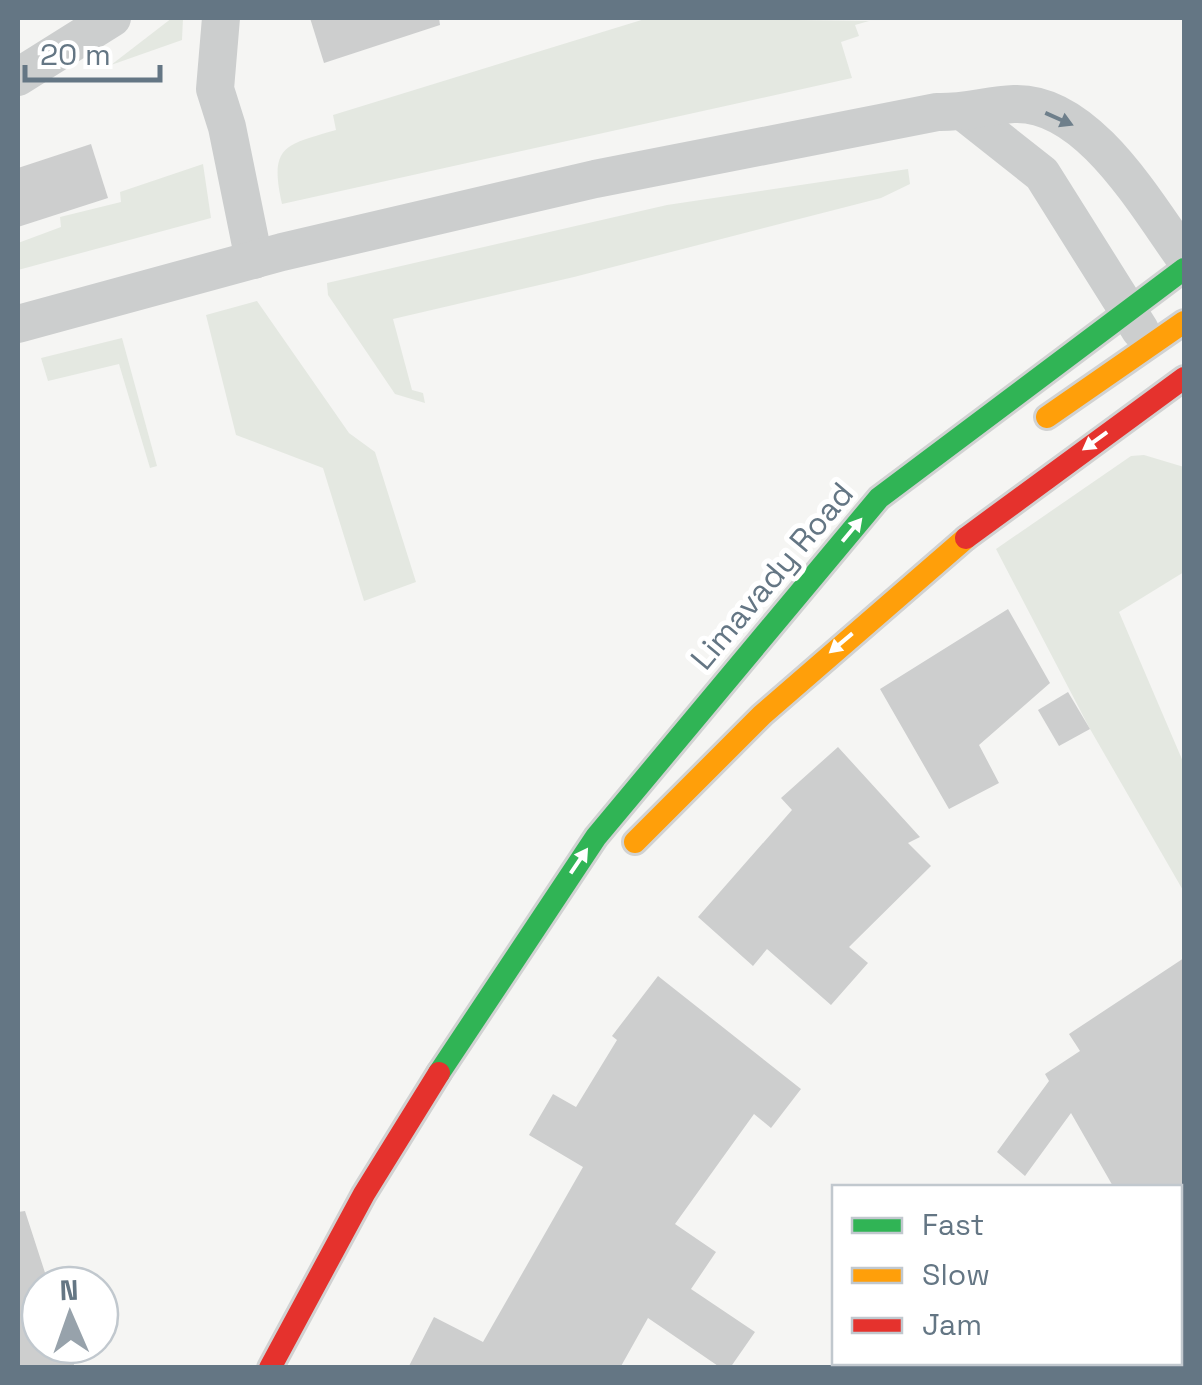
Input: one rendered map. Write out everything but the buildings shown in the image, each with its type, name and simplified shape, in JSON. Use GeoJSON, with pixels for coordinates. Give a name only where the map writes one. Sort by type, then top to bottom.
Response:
{"type":"FeatureCollection","features":[{"type":"Feature","properties":{"kind":"highway","name":"Limavady Road"},"geometry":{"type":"LineString","coordinates":[[270,1368],[364,1194],[485,1000],[596,837],[878,498],[1016,399],[1126,310],[1184,269]]}},
{"type":"Feature","properties":{"kind":"highway"},"geometry":{"type":"LineString","coordinates":[[1022,436],[1184,322]]}},
{"type":"Feature","properties":{"kind":"highway"},"geometry":{"type":"LineString","coordinates":[[614,864],[826,656],[956,546],[1181,386]]}},
{"type":"Feature","properties":{"kind":"highway"},"geometry":{"type":"LineString","coordinates":[[788,607],[847,571]]}},
{"type":"Feature","properties":{"kind":"highway","name":"Limavady Road"},"geometry":{"type":"LineString","coordinates":[[485,1000],[588,892]]}},
{"type":"Feature","properties":{"kind":"street"},"geometry":{"type":"LineString","coordinates":[[18,77],[112,18]]}},
{"type":"Feature","properties":{"kind":"street"},"geometry":{"type":"LineString","coordinates":[[220,18],[215,89],[227,126],[254,260]]}},
{"type":"Feature","properties":{"kind":"street"},"geometry":{"type":"LineString","coordinates":[[18,324],[254,260],[595,179],[938,112],[965,113],[1017,104],[1088,132],[1184,257]]}},
{"type":"Feature","properties":{"kind":"street"},"geometry":{"type":"LineString","coordinates":[[965,113],[1042,174],[1100,260],[1126,310],[1181,386]]}},
{"type":"Feature","properties":{"kind":"shaded area"},"geometry":{"type":"Polygon","coordinates":[[[172,18],[183,18],[182,40],[111,65],[172,18]]]}},
{"type":"Feature","properties":{"kind":"shaded area"},"geometry":{"type":"Polygon","coordinates":[[[648,18],[869,21],[855,25],[859,36],[841,42],[852,78],[282,204],[278,185],[280,159],[293,145],[336,130],[333,115],[648,18]]]}},
{"type":"Feature","properties":{"kind":"shaded area"},"geometry":{"type":"Polygon","coordinates":[[[203,164],[211,218],[18,270],[18,243],[61,227],[60,217],[121,202],[120,192],[203,164]]]}},
{"type":"Feature","properties":{"kind":"shaded area"},"geometry":{"type":"Polygon","coordinates":[[[908,169],[910,184],[881,198],[393,319],[412,390],[423,393],[425,403],[395,394],[328,295],[327,283],[667,205],[908,169]]]}},
{"type":"Feature","properties":{"kind":"shaded area"},"geometry":{"type":"Polygon","coordinates":[[[257,301],[349,433],[375,452],[416,582],[364,601],[323,468],[236,435],[206,315],[257,301]]]}},
{"type":"Feature","properties":{"kind":"shaded area"},"geometry":{"type":"Polygon","coordinates":[[[122,338],[157,466],[150,468],[119,364],[48,381],[41,358],[122,338]]]}},
{"type":"Feature","properties":{"kind":"shaded area"},"geometry":{"type":"Polygon","coordinates":[[[1144,455],[1184,467],[1184,572],[1119,612],[1184,764],[1184,892],[1090,729],[996,549],[1131,456],[1144,455]]]}},
{"type":"Feature","properties":{"kind":"traffic: fast"},"geometry":{"type":"LineString","coordinates":[[439,1073],[596,837],[879,498],[1184,269]]}},
{"type":"Feature","properties":{"kind":"traffic: slow"},"geometry":{"type":"LineString","coordinates":[[1047,417],[1184,322]]}},
{"type":"Feature","properties":{"kind":"traffic: slow"},"geometry":{"type":"LineString","coordinates":[[635,842],[762,715],[966,538]]}},
{"type":"Feature","properties":{"kind":"traffic: jam"},"geometry":{"type":"LineString","coordinates":[[966,538],[1184,378]]}},
{"type":"Feature","properties":{"kind":"traffic: jam"},"geometry":{"type":"LineString","coordinates":[[270,1368],[364,1194],[439,1073]]}}]}
